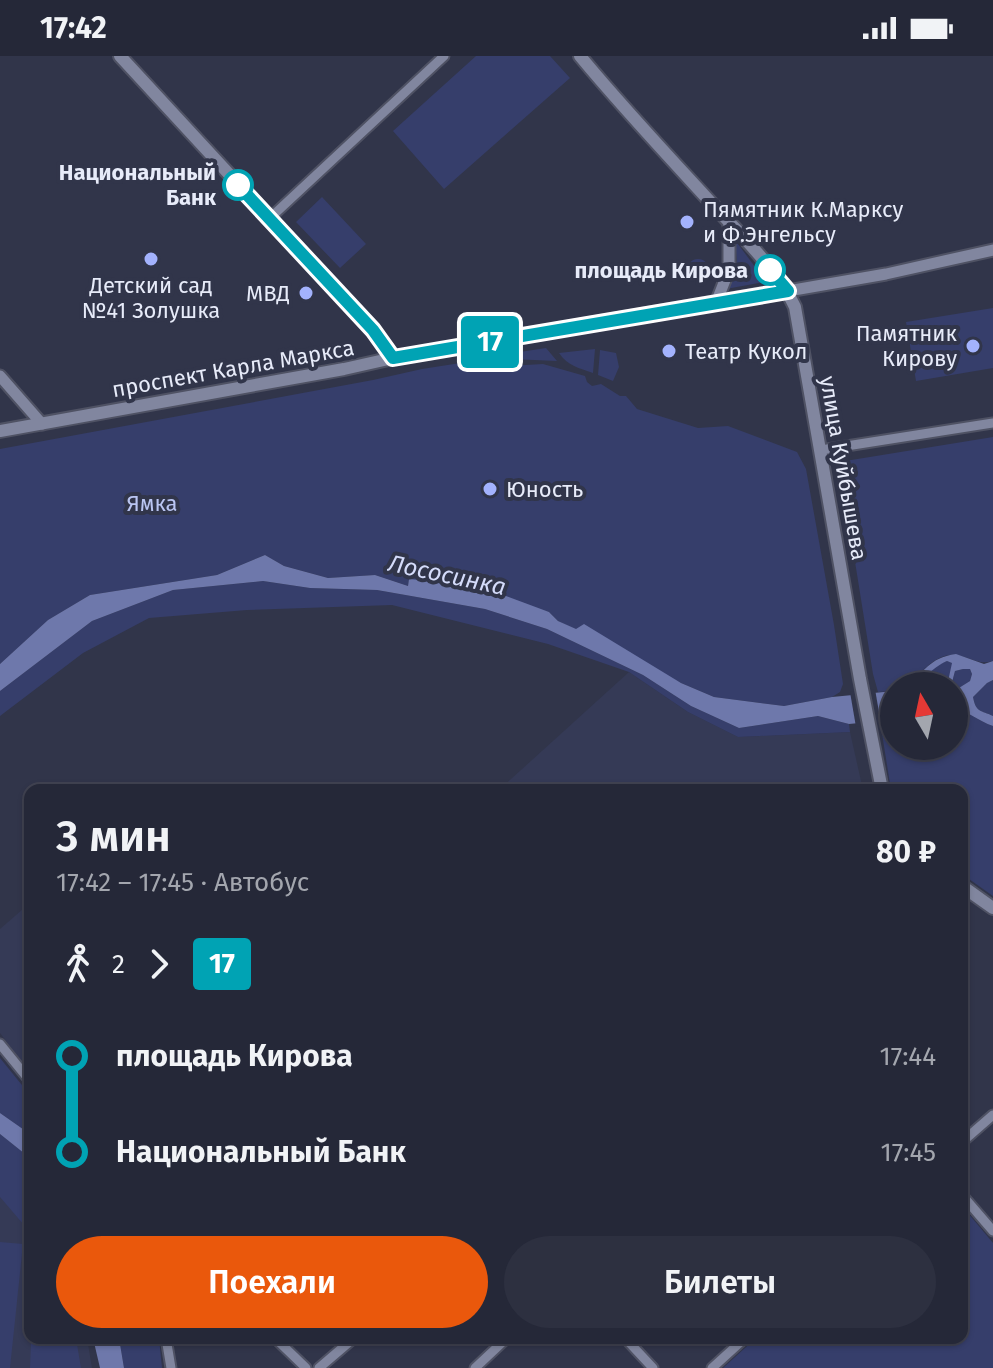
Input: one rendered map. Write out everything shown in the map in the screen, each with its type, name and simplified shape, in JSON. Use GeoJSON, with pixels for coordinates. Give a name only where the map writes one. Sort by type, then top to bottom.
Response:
{"type":"FeatureCollection","features":[{"type":"Feature","properties":{"kind":"main road"},"geometry":{"type":"LineString","coordinates":[[120,56],[373,330],[393,358]]}},
{"type":"Feature","properties":{"kind":"main road","name":"улица Куйбышева"},"geometry":{"type":"LineString","coordinates":[[580,56],[729,222],[788,291],[795,307],[881,784]]}},
{"type":"Feature","properties":{"kind":"main road","name":"проспект Карла Маркса"},"geometry":{"type":"LineString","coordinates":[[0,431],[393,358],[788,291]]}},
{"type":"Feature","properties":{"kind":"main road"},"geometry":{"type":"LineString","coordinates":[[968,890],[993,908]]}},
{"type":"Feature","properties":{"kind":"street"},"geometry":{"type":"LineString","coordinates":[[269,219],[444,56]]}},
{"type":"Feature","properties":{"kind":"street"},"geometry":{"type":"LineString","coordinates":[[716,303],[729,270],[729,222]]}},
{"type":"Feature","properties":{"kind":"street","name":"проспект Карла Маркса"},"geometry":{"type":"LineString","coordinates":[[788,291],[886,274],[993,250]]}},
{"type":"Feature","properties":{"kind":"street"},"geometry":{"type":"LineString","coordinates":[[0,376],[42,424]]}},
{"type":"Feature","properties":{"kind":"street"},"geometry":{"type":"LineString","coordinates":[[821,450],[993,423]]}},
{"type":"Feature","properties":{"kind":"street"},"geometry":{"type":"LineString","coordinates":[[0,1044],[24,1074]]}},
{"type":"Feature","properties":{"kind":"street"},"geometry":{"type":"LineString","coordinates":[[968,1137],[993,1115]]}},
{"type":"Feature","properties":{"kind":"street"},"geometry":{"type":"LineString","coordinates":[[968,1202],[993,1231]]}},
{"type":"Feature","properties":{"kind":"street"},"geometry":{"type":"LineString","coordinates":[[167,1344],[171,1368]]}},
{"type":"Feature","properties":{"kind":"street"},"geometry":{"type":"LineString","coordinates":[[281,1344],[306,1368]]}},
{"type":"Feature","properties":{"kind":"street"},"geometry":{"type":"LineString","coordinates":[[319,1368],[347,1344]]}},
{"type":"Feature","properties":{"kind":"street"},"geometry":{"type":"LineString","coordinates":[[475,1368],[501,1344]]}},
{"type":"Feature","properties":{"kind":"street"},"geometry":{"type":"LineString","coordinates":[[631,1344],[653,1368]]}},
{"type":"Feature","properties":{"kind":"street"},"geometry":{"type":"LineString","coordinates":[[712,1368],[738,1344]]}},
{"type":"Feature","properties":{"kind":"shaded area"},"geometry":{"type":"Polygon","coordinates":[[[265,555],[284,566],[328,578],[375,575],[408,586],[409,579],[476,585],[549,612],[558,621],[576,629],[584,624],[681,683],[714,697],[784,706],[880,692],[880,721],[849,724],[818,716],[739,728],[691,706],[643,675],[547,629],[485,609],[377,590],[310,588],[263,581],[173,590],[92,621],[0,691],[0,664],[48,620],[90,595],[217,575],[265,555]]]}},
{"type":"Feature","properties":{"kind":"shaded area"},"geometry":{"type":"Polygon","coordinates":[[[956,654],[984,664],[993,661],[993,680],[973,697],[977,708],[993,716],[993,726],[968,714],[970,669],[950,672],[952,663],[947,661],[930,672],[921,672],[956,654]]]}},
{"type":"Feature","properties":{"kind":"shaded area"},"geometry":{"type":"Polygon","coordinates":[[[629,672],[688,712],[738,737],[850,732],[862,784],[506,784],[629,672]]]}},
{"type":"Feature","properties":{"kind":"shaded area"},"geometry":{"type":"Polygon","coordinates":[[[24,908],[24,1065],[0,1033],[0,929],[24,908]]]}},
{"type":"Feature","properties":{"kind":"shaded area"},"geometry":{"type":"Polygon","coordinates":[[[0,1113],[24,1130],[24,1153],[0,1134],[0,1113]]]}},
{"type":"Feature","properties":{"kind":"shaded area"},"geometry":{"type":"Polygon","coordinates":[[[0,1161],[24,1193],[24,1344],[88,1344],[92,1368],[0,1368],[0,1161]]]}},
{"type":"Feature","properties":{"kind":"shaded area"},"geometry":{"type":"Polygon","coordinates":[[[94,1344],[120,1344],[124,1368],[100,1368],[94,1344]]]}},
{"type":"Feature","properties":{"kind":"green space"},"geometry":{"type":"Polygon","coordinates":[[[476,56],[550,56],[570,78],[444,189],[393,131],[476,56]]]}},
{"type":"Feature","properties":{"kind":"green space"},"geometry":{"type":"Polygon","coordinates":[[[322,197],[366,244],[340,268],[296,222],[322,197]]]}},
{"type":"Feature","properties":{"kind":"green space"},"geometry":{"type":"Polygon","coordinates":[[[735,240],[764,282],[726,289],[737,261],[735,240]]]}},
{"type":"Feature","properties":{"kind":"green space"},"geometry":{"type":"Polygon","coordinates":[[[698,259],[706,262],[709,270],[706,278],[698,281],[690,278],[687,270],[690,262],[698,259]]]}},
{"type":"Feature","properties":{"kind":"green space"},"geometry":{"type":"Polygon","coordinates":[[[993,308],[993,368],[916,381],[906,322],[993,308]]]}},
{"type":"Feature","properties":{"kind":"green space"},"geometry":{"type":"Polygon","coordinates":[[[546,348],[557,361],[511,359],[513,353],[546,348]]]}},
{"type":"Feature","properties":{"kind":"green space"},"geometry":{"type":"Polygon","coordinates":[[[595,349],[593,373],[570,364],[559,353],[595,349]]]}},
{"type":"Feature","properties":{"kind":"green space"},"geometry":{"type":"Polygon","coordinates":[[[600,350],[616,353],[619,367],[613,381],[598,375],[600,350]]]}},
{"type":"Feature","properties":{"kind":"green space","name":"Ямка"},"geometry":{"type":"Polygon","coordinates":[[[486,359],[501,369],[543,364],[585,376],[592,386],[601,384],[620,396],[626,396],[637,409],[698,428],[728,426],[797,452],[806,469],[834,625],[843,684],[840,692],[832,697],[784,706],[714,697],[558,621],[549,612],[409,580],[408,586],[375,575],[328,578],[284,566],[265,555],[217,575],[90,595],[48,620],[0,664],[0,449],[486,359]]]}},
{"type":"Feature","properties":{"kind":"green space"},"geometry":{"type":"Polygon","coordinates":[[[993,437],[993,661],[981,662],[952,655],[937,659],[921,672],[880,672],[878,692],[839,462],[993,437]]]}},
{"type":"Feature","properties":{"kind":"green space"},"geometry":{"type":"Polygon","coordinates":[[[263,581],[310,588],[377,590],[485,609],[547,629],[643,675],[691,706],[739,728],[818,716],[849,724],[850,732],[738,737],[688,712],[629,672],[548,644],[392,605],[247,610],[149,618],[83,653],[0,716],[0,691],[92,621],[173,590],[263,581]]]}},
{"type":"Feature","properties":{"kind":"green space"},"geometry":{"type":"Polygon","coordinates":[[[947,661],[953,663],[951,672],[929,672],[947,661]]]}},
{"type":"Feature","properties":{"kind":"green space"},"geometry":{"type":"Polygon","coordinates":[[[970,669],[970,681],[968,672],[955,671],[970,669]]]}},
{"type":"Feature","properties":{"kind":"green space"},"geometry":{"type":"Polygon","coordinates":[[[993,680],[993,716],[977,708],[973,697],[993,680]]]}},
{"type":"Feature","properties":{"kind":"green space"},"geometry":{"type":"Polygon","coordinates":[[[968,714],[993,726],[993,896],[968,878],[968,784],[890,784],[886,760],[968,760],[968,714]]]}},
{"type":"Feature","properties":{"kind":"green space"},"geometry":{"type":"Polygon","coordinates":[[[0,1058],[24,1088],[24,1130],[0,1113],[0,1058]]]}},
{"type":"Feature","properties":{"kind":"green space"},"geometry":{"type":"Polygon","coordinates":[[[0,1134],[24,1153],[24,1225],[0,1197],[0,1134]]]}},
{"type":"Feature","properties":{"kind":"green space"},"geometry":{"type":"Polygon","coordinates":[[[968,1213],[993,1243],[993,1368],[723,1368],[749,1344],[968,1344],[968,1213]]]}},
{"type":"Feature","properties":{"kind":"green space"},"geometry":{"type":"Polygon","coordinates":[[[0,1242],[23,1244],[10,1368],[0,1368],[0,1242]]]}},
{"type":"Feature","properties":{"kind":"green space"},"geometry":{"type":"Polygon","coordinates":[[[31,1344],[77,1344],[81,1368],[30,1368],[31,1344]]]}},
{"type":"Feature","properties":{"kind":"green space"},"geometry":{"type":"Polygon","coordinates":[[[120,1344],[160,1344],[162,1368],[124,1368],[120,1344]]]}},
{"type":"Feature","properties":{"kind":"pier"},"geometry":{"type":"Polygon","coordinates":[[[875,689],[880,724],[856,727],[850,692],[875,689]]]}},
{"type":"Feature","properties":{"kind":"bus line","name":"17"},"geometry":{"type":"LineString","coordinates":[[238,185],[373,330],[393,358],[788,291],[770,270]]}},
{"type":"Feature","properties":{"kind":"place","name":"Национальный Банк"},"geometry":{"type":"Point","coordinates":[238,185]}},
{"type":"Feature","properties":{"kind":"place","name":"Пямятник К.Марксу и Ф.Энгельсу"},"geometry":{"type":"Point","coordinates":[687,222]}},
{"type":"Feature","properties":{"kind":"place","name":"Детский сад №41 Золушка"},"geometry":{"type":"Point","coordinates":[151,259]}},
{"type":"Feature","properties":{"kind":"place","name":"площадь Кирова"},"geometry":{"type":"Point","coordinates":[770,270]}},
{"type":"Feature","properties":{"kind":"place","name":"МВД"},"geometry":{"type":"Point","coordinates":[306,293]}},
{"type":"Feature","properties":{"kind":"place","name":"Памятник Кирову"},"geometry":{"type":"Point","coordinates":[973,346]}},
{"type":"Feature","properties":{"kind":"place","name":"Театр Кукол"},"geometry":{"type":"Point","coordinates":[669,351]}},
{"type":"Feature","properties":{"kind":"place","name":"Юность"},"geometry":{"type":"Point","coordinates":[490,489]}},
{"type":"Feature","properties":{"kind":"water label","name":"Лососинка"},"geometry":{"type":"Point","coordinates":[447,575]}}]}
